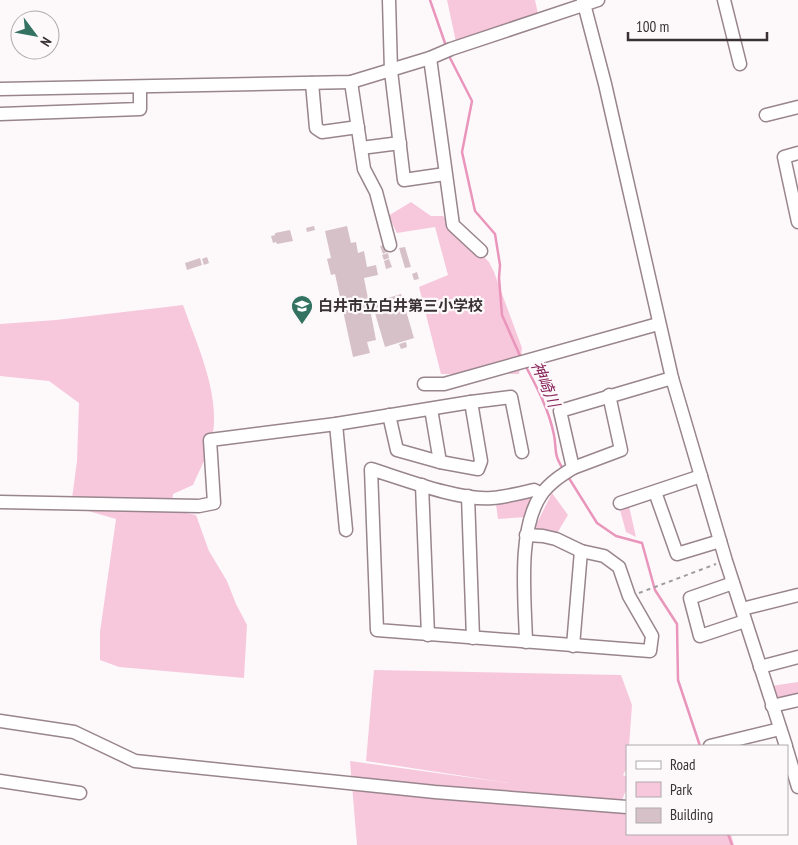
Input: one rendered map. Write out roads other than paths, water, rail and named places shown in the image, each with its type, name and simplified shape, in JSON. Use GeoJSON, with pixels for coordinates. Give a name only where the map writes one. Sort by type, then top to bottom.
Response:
{"type":"FeatureCollection","features":[{"type":"Feature","properties":{"kind":"street"},"geometry":{"type":"LineString","coordinates":[[389,0],[391,71],[404,180],[445,174]]}},
{"type":"Feature","properties":{"kind":"street"},"geometry":{"type":"LineString","coordinates":[[0,89],[351,82],[430,58],[584,2],[598,0]]}},
{"type":"Feature","properties":{"kind":"street"},"geometry":{"type":"LineString","coordinates":[[724,0],[740,64]]}},
{"type":"Feature","properties":{"kind":"street"},"geometry":{"type":"LineString","coordinates":[[584,2],[672,378],[726,561],[785,745]]}},
{"type":"Feature","properties":{"kind":"street"},"geometry":{"type":"LineString","coordinates":[[430,58],[453,225],[481,251]]}},
{"type":"Feature","properties":{"kind":"street"},"geometry":{"type":"LineString","coordinates":[[351,82],[364,169],[376,192],[390,244]]}},
{"type":"Feature","properties":{"kind":"street"},"geometry":{"type":"LineString","coordinates":[[312,83],[316,128],[322,132],[358,127]]}},
{"type":"Feature","properties":{"kind":"street"},"geometry":{"type":"LineString","coordinates":[[0,114],[140,109],[140,87]]}},
{"type":"Feature","properties":{"kind":"street"},"geometry":{"type":"LineString","coordinates":[[766,115],[798,107]]}},
{"type":"Feature","properties":{"kind":"street"},"geometry":{"type":"LineString","coordinates":[[361,148],[400,143]]}},
{"type":"Feature","properties":{"kind":"street"},"geometry":{"type":"LineString","coordinates":[[798,153],[784,157],[798,222]]}},
{"type":"Feature","properties":{"kind":"street"},"geometry":{"type":"LineString","coordinates":[[424,384],[444,384],[658,324]]}},
{"type":"Feature","properties":{"kind":"street"},"geometry":{"type":"LineString","coordinates":[[573,468],[560,411],[672,378]]}},
{"type":"Feature","properties":{"kind":"street"},"geometry":{"type":"LineString","coordinates":[[526,642],[524,584],[526,536],[530,516],[541,494],[556,479],[573,468],[622,450],[609,395]]}},
{"type":"Feature","properties":{"kind":"street"},"geometry":{"type":"LineString","coordinates":[[0,502],[199,506],[214,503],[210,440],[336,424],[511,397],[522,452]]}},
{"type":"Feature","properties":{"kind":"street"},"geometry":{"type":"LineString","coordinates":[[389,415],[397,450],[440,462],[478,469],[481,461],[472,402]]}},
{"type":"Feature","properties":{"kind":"street"},"geometry":{"type":"LineString","coordinates":[[431,409],[440,462]]}},
{"type":"Feature","properties":{"kind":"street"},"geometry":{"type":"LineString","coordinates":[[336,424],[346,530]]}},
{"type":"Feature","properties":{"kind":"street"},"geometry":{"type":"LineString","coordinates":[[526,536],[543,536],[556,539],[581,551],[604,556],[619,567],[629,596],[652,636],[650,651],[377,630],[372,470],[468,496],[492,498],[534,490],[541,494]]}},
{"type":"Feature","properties":{"kind":"street"},"geometry":{"type":"LineString","coordinates":[[620,503],[701,476]]}},
{"type":"Feature","properties":{"kind":"street"},"geometry":{"type":"LineString","coordinates":[[422,485],[428,635]]}},
{"type":"Feature","properties":{"kind":"street"},"geometry":{"type":"LineString","coordinates":[[655,492],[677,554],[720,541]]}},
{"type":"Feature","properties":{"kind":"street"},"geometry":{"type":"LineString","coordinates":[[468,496],[473,638]]}},
{"type":"Feature","properties":{"kind":"street"},"geometry":{"type":"LineString","coordinates":[[573,646],[581,551]]}},
{"type":"Feature","properties":{"kind":"street"},"geometry":{"type":"LineString","coordinates":[[733,583],[690,598],[700,636],[744,615],[798,595]]}},
{"type":"Feature","properties":{"kind":"street"},"geometry":{"type":"LineString","coordinates":[[760,668],[798,657]]}},
{"type":"Feature","properties":{"kind":"street"},"geometry":{"type":"LineString","coordinates":[[772,706],[798,700]]}},
{"type":"Feature","properties":{"kind":"street"},"geometry":{"type":"LineString","coordinates":[[0,720],[74,732],[134,761],[436,792],[626,806]]}},
{"type":"Feature","properties":{"kind":"street"},"geometry":{"type":"LineString","coordinates":[[714,745],[780,730]]}},
{"type":"Feature","properties":{"kind":"street"},"geometry":{"type":"LineString","coordinates":[[788,753],[798,787]]}},
{"type":"Feature","properties":{"kind":"street"},"geometry":{"type":"LineString","coordinates":[[0,781],[80,793]]}},
{"type":"Feature","properties":{"kind":"waterway","name":"神崎川"},"geometry":{"type":"LineString","coordinates":[[430,0],[446,46]]}},
{"type":"Feature","properties":{"kind":"waterway","name":"神崎川"},"geometry":{"type":"LineString","coordinates":[[448,54],[472,101],[462,152],[475,211],[495,234],[500,265],[499,278],[502,315],[521,358]]}},
{"type":"Feature","properties":{"kind":"waterway","name":"神崎川"},"geometry":{"type":"LineString","coordinates":[[525,365],[546,408],[552,426],[557,455],[563,469]]}},
{"type":"Feature","properties":{"kind":"waterway","name":"神崎川"},"geometry":{"type":"LineString","coordinates":[[567,475],[597,523],[616,536],[642,543],[655,590],[677,624],[678,680],[700,745]]}},
{"type":"Feature","properties":{"kind":"waterway","name":"神崎川"},"geometry":{"type":"LineString","coordinates":[[728,835],[732,845]]}},
{"type":"Feature","properties":{"kind":"place","name":"白井市立白井第三小学校"},"geometry":{"type":"Point","coordinates":[302,325]}}]}
